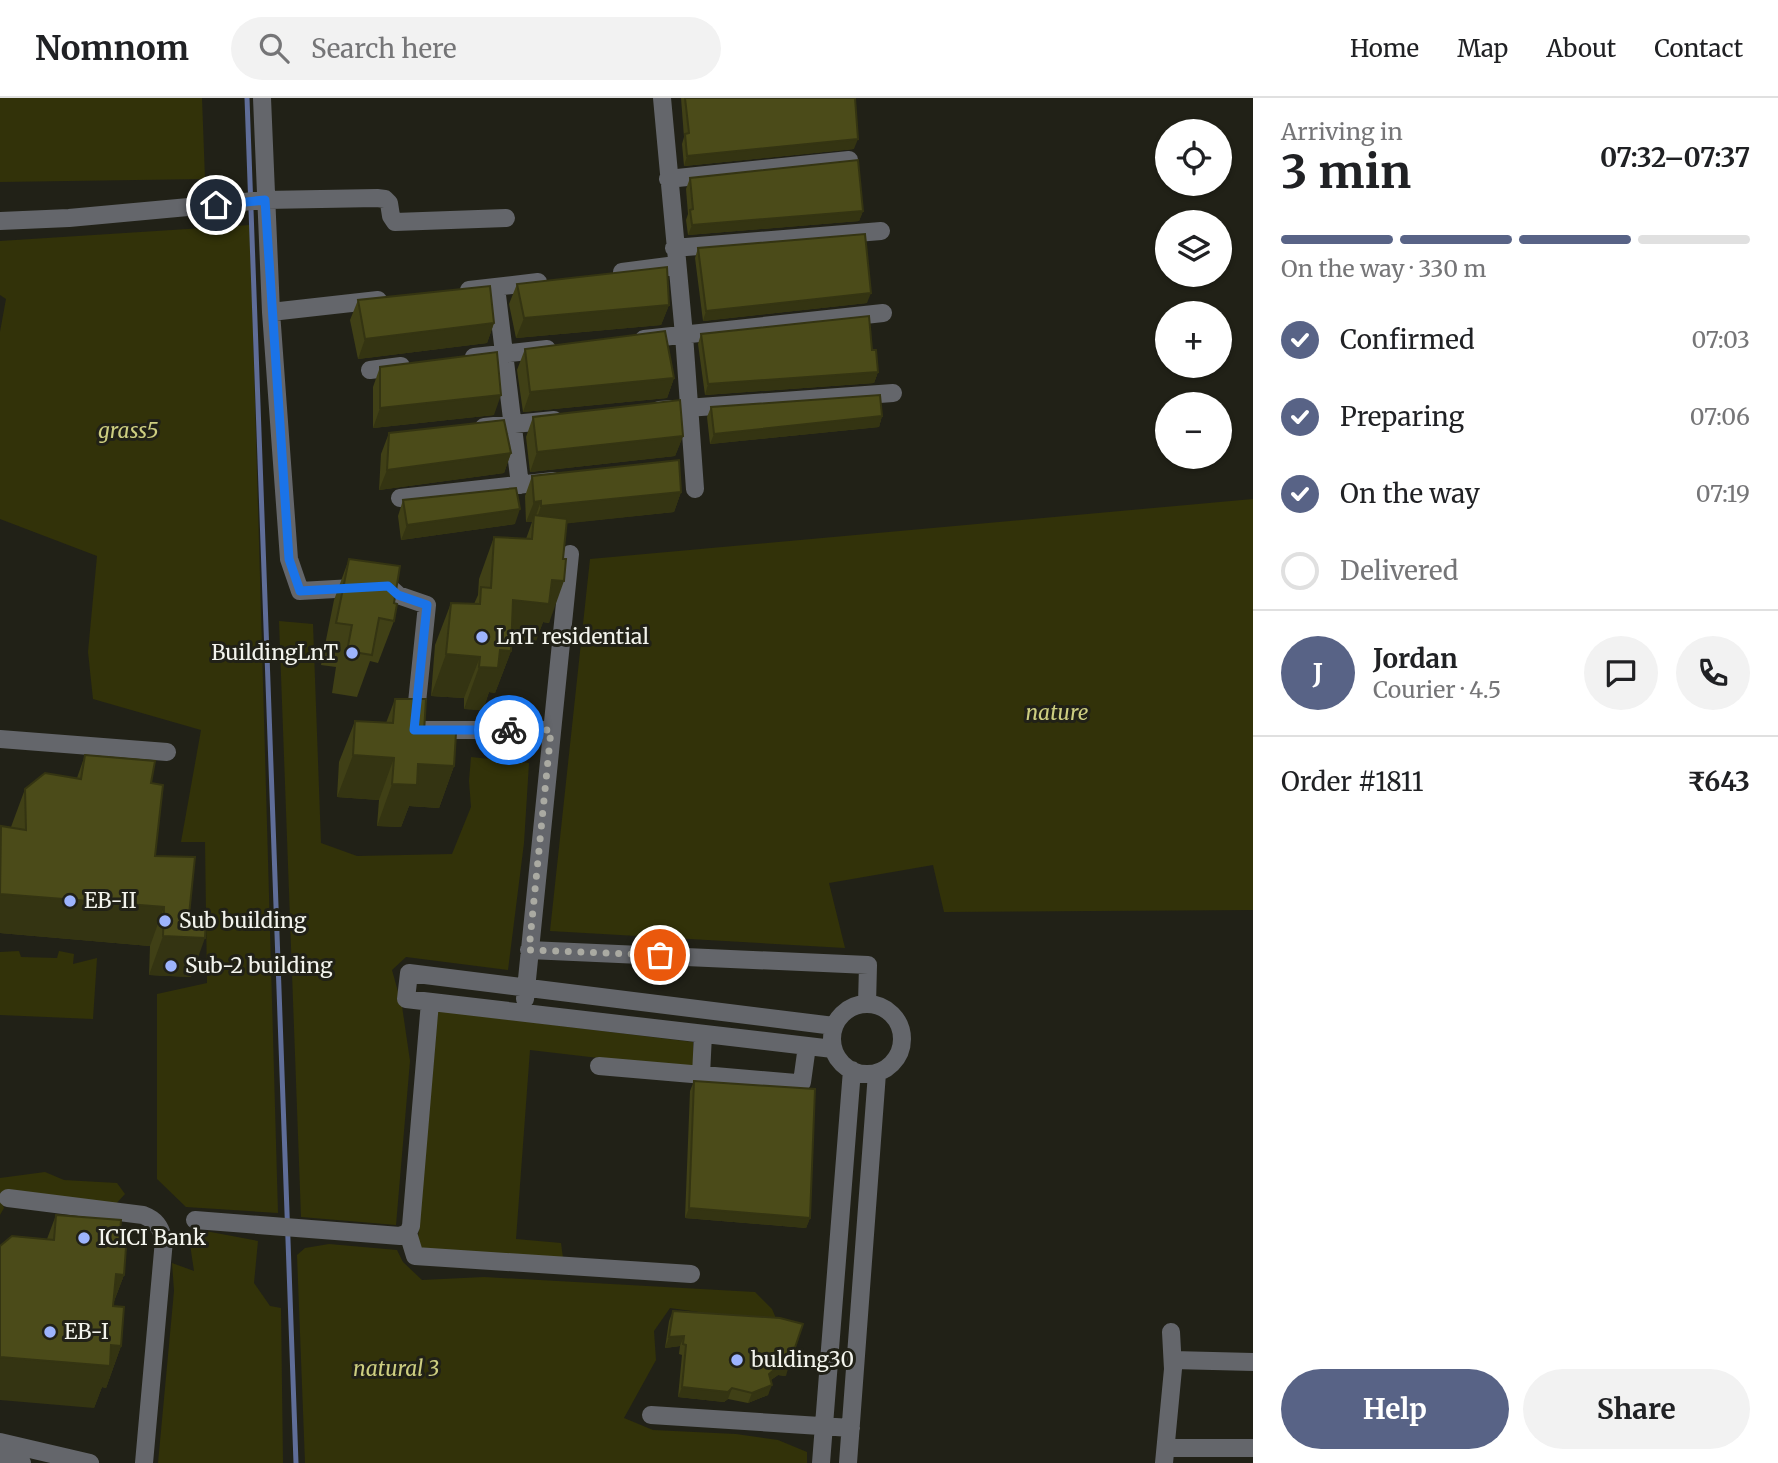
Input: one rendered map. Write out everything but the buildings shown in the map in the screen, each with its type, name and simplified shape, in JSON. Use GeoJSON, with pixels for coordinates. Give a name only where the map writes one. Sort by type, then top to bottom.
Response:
{"type":"FeatureCollection","features":[{"type":"Feature","properties":{"kind":"street"},"geometry":{"type":"LineString","coordinates":[[262,98],[271,312],[289,559],[300,591],[388,586],[398,595],[427,605],[414,730]]}},
{"type":"Feature","properties":{"kind":"street"},"geometry":{"type":"LineString","coordinates":[[662,98],[689,407],[686,467],[695,489]]}},
{"type":"Feature","properties":{"kind":"street"},"geometry":{"type":"LineString","coordinates":[[668,179],[849,160]]}},
{"type":"Feature","properties":{"kind":"street"},"geometry":{"type":"LineString","coordinates":[[0,221],[69,218],[265,200],[377,198],[385,199],[389,203],[395,222],[506,218]]}},
{"type":"Feature","properties":{"kind":"street"},"geometry":{"type":"LineString","coordinates":[[607,274],[675,257],[881,231]]}},
{"type":"Feature","properties":{"kind":"street"},"geometry":{"type":"LineString","coordinates":[[456,292],[551,281]]}},
{"type":"Feature","properties":{"kind":"street"},"geometry":{"type":"LineString","coordinates":[[496,287],[520,485]]}},
{"type":"Feature","properties":{"kind":"street"},"geometry":{"type":"LineString","coordinates":[[271,312],[389,299]]}},
{"type":"Feature","properties":{"kind":"street"},"geometry":{"type":"LineString","coordinates":[[628,341],[883,313]]}},
{"type":"Feature","properties":{"kind":"street"},"geometry":{"type":"LineString","coordinates":[[463,359],[559,348]]}},
{"type":"Feature","properties":{"kind":"street"},"geometry":{"type":"LineString","coordinates":[[370,370],[423,364]]}},
{"type":"Feature","properties":{"kind":"street"},"geometry":{"type":"LineString","coordinates":[[637,412],[893,393]]}},
{"type":"Feature","properties":{"kind":"street"},"geometry":{"type":"LineString","coordinates":[[473,428],[571,419]]}},
{"type":"Feature","properties":{"kind":"street"},"geometry":{"type":"LineString","coordinates":[[400,498],[573,479]]}},
{"type":"Feature","properties":{"kind":"street"},"geometry":{"type":"LineString","coordinates":[[524,1013],[570,554]]}},
{"type":"Feature","properties":{"kind":"street"},"geometry":{"type":"LineString","coordinates":[[387,730],[551,730]]}},
{"type":"Feature","properties":{"kind":"street"},"geometry":{"type":"LineString","coordinates":[[0,739],[167,752]]}},
{"type":"Feature","properties":{"kind":"street"},"geometry":{"type":"LineString","coordinates":[[529,950],[868,965],[867,1004]]}},
{"type":"Feature","properties":{"kind":"street"},"geometry":{"type":"LineString","coordinates":[[833,1049],[406,999],[409,973],[834,1026]]}},
{"type":"Feature","properties":{"kind":"street"},"geometry":{"type":"LineString","coordinates":[[430,1002],[411,1226],[408,1233],[414,1254],[418,1258],[691,1274]]}},
{"type":"Feature","properties":{"kind":"street"},"geometry":{"type":"LineString","coordinates":[[867,1004],[886,1009],[901,1027],[901,1051],[887,1068],[877,1073],[866,1074],[852,1070],[838,1059],[833,1049],[831,1038],[834,1026],[840,1016],[850,1008],[867,1004]]}},
{"type":"Feature","properties":{"kind":"street"},"geometry":{"type":"LineString","coordinates":[[701,1075],[703,1034]]}},
{"type":"Feature","properties":{"kind":"street"},"geometry":{"type":"LineString","coordinates":[[599,1066],[802,1082],[807,1046]]}},
{"type":"Feature","properties":{"kind":"street"},"geometry":{"type":"LineString","coordinates":[[821,1463],[852,1070]]}},
{"type":"Feature","properties":{"kind":"street"},"geometry":{"type":"LineString","coordinates":[[848,1463],[877,1073]]}},
{"type":"Feature","properties":{"kind":"street"},"geometry":{"type":"LineString","coordinates":[[8,1198],[143,1214],[154,1219],[161,1228],[164,1240],[144,1463]]}},
{"type":"Feature","properties":{"kind":"street"},"geometry":{"type":"LineString","coordinates":[[195,1220],[400,1236],[408,1233]]}},
{"type":"Feature","properties":{"kind":"street"},"geometry":{"type":"LineString","coordinates":[[1171,1332],[1173,1360],[1165,1456],[1253,1448]]}},
{"type":"Feature","properties":{"kind":"street"},"geometry":{"type":"LineString","coordinates":[[1173,1360],[1253,1362]]}},
{"type":"Feature","properties":{"kind":"street"},"geometry":{"type":"LineString","coordinates":[[651,1415],[851,1428]]}},
{"type":"Feature","properties":{"kind":"street"},"geometry":{"type":"LineString","coordinates":[[0,1443],[90,1463]]}},
{"type":"Feature","properties":{"kind":"street"},"geometry":{"type":"LineString","coordinates":[[0,1458],[22,1463]]}},
{"type":"Feature","properties":{"kind":"green space"},"geometry":{"type":"Polygon","coordinates":[[[0,98],[202,98],[205,179],[0,182],[0,98]]]}},
{"type":"Feature","properties":{"kind":"green space","name":"grass5"},"geometry":{"type":"Polygon","coordinates":[[[250,225],[278,1213],[186,1207],[157,1179],[157,994],[207,983],[205,842],[181,842],[201,730],[93,699],[88,652],[97,556],[0,519],[0,332],[6,299],[0,295],[0,241],[250,225]]]}},
{"type":"Feature","properties":{"kind":"green space","name":"nature"},"geometry":{"type":"Polygon","coordinates":[[[1253,499],[1253,910],[944,912],[933,865],[829,883],[845,948],[550,931],[590,559],[1253,499]]]}},
{"type":"Feature","properties":{"kind":"green space"},"geometry":{"type":"Polygon","coordinates":[[[279,621],[313,624],[321,843],[357,856],[452,854],[471,807],[471,757],[529,763],[524,843],[508,970],[406,957],[392,970],[402,1006],[410,1061],[396,1225],[301,1217],[279,621]]]}},
{"type":"Feature","properties":{"kind":"green space"},"geometry":{"type":"Polygon","coordinates":[[[19,951],[21,957],[57,958],[59,951],[74,954],[73,964],[97,958],[93,1019],[0,1015],[0,952],[19,951]]]}},
{"type":"Feature","properties":{"kind":"green space"},"geometry":{"type":"Polygon","coordinates":[[[438,1011],[693,1042],[693,1069],[530,1050],[516,1239],[561,1243],[563,1258],[417,1250],[438,1011]]]}},
{"type":"Feature","properties":{"kind":"green space"},"geometry":{"type":"Polygon","coordinates":[[[45,1172],[64,1180],[117,1183],[125,1194],[114,1206],[1,1201],[4,1208],[0,1215],[0,1178],[45,1172]]]}},
{"type":"Feature","properties":{"kind":"green space"},"geometry":{"type":"Polygon","coordinates":[[[200,1230],[258,1241],[254,1283],[270,1306],[281,1308],[283,1463],[158,1463],[174,1291],[172,1263],[194,1271],[188,1231],[200,1230]]]}},
{"type":"Feature","properties":{"kind":"green space","name":"natural 3"},"geometry":{"type":"Polygon","coordinates":[[[329,1244],[397,1250],[403,1262],[422,1280],[484,1277],[755,1292],[772,1309],[778,1323],[670,1308],[654,1331],[656,1360],[624,1418],[653,1430],[736,1434],[778,1440],[807,1452],[807,1463],[305,1463],[297,1255],[305,1248],[329,1244]]]}},
{"type":"Feature","properties":{"kind":"waterway"},"geometry":{"type":"LineString","coordinates":[[247,98],[296,1463]]}},
{"type":"Feature","properties":{"kind":"way so far"},"geometry":{"type":"LineString","coordinates":[[509,730],[551,730],[529,950],[660,955]]}},
{"type":"Feature","properties":{"kind":"place","name":"LnT residential"},"geometry":{"type":"Point","coordinates":[482,637]}},
{"type":"Feature","properties":{"kind":"place","name":"BuildingLnT"},"geometry":{"type":"Point","coordinates":[352,653]}},
{"type":"Feature","properties":{"kind":"place","name":"EB-II"},"geometry":{"type":"Point","coordinates":[70,901]}},
{"type":"Feature","properties":{"kind":"place","name":"Sub building"},"geometry":{"type":"Point","coordinates":[165,921]}},
{"type":"Feature","properties":{"kind":"place","name":"Sub-2 building"},"geometry":{"type":"Point","coordinates":[171,966]}},
{"type":"Feature","properties":{"kind":"place","name":"ICICI Bank"},"geometry":{"type":"Point","coordinates":[84,1238]}},
{"type":"Feature","properties":{"kind":"place","name":"EB-I"},"geometry":{"type":"Point","coordinates":[50,1332]}},
{"type":"Feature","properties":{"kind":"place","name":"bulding30"},"geometry":{"type":"Point","coordinates":[737,1360]}},
{"type":"Feature","properties":{"kind":"route"},"geometry":{"type":"LineString","coordinates":[[216,205],[265,200],[289,559],[300,591],[388,586],[398,595],[427,605],[414,730],[509,730]]}}]}
